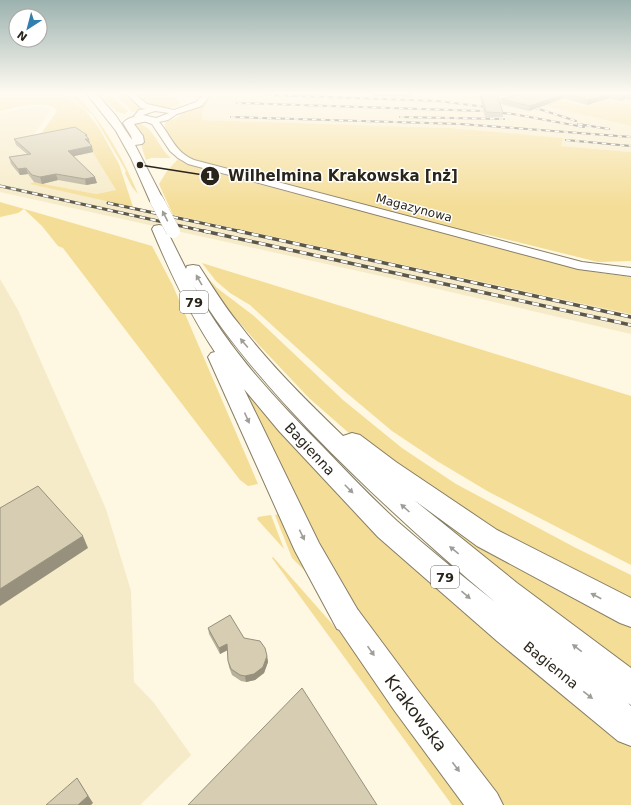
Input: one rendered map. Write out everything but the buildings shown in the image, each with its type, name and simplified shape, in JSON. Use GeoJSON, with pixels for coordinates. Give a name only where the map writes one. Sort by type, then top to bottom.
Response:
{"type":"FeatureCollection","features":[{"type":"Feature","properties":{"kind":"main road","name":"Bagienna"},"geometry":{"type":"LineString","coordinates":[[110,132],[137,180],[151,201]]}},
{"type":"Feature","properties":{"kind":"main road","name":"Bagienna"},"geometry":{"type":"LineString","coordinates":[[122,132],[135,155],[151,201],[170,240],[189,293],[212,333],[255,389],[332,472],[388,528],[566,678],[631,728]]}},
{"type":"Feature","properties":{"kind":"main road"},"geometry":{"type":"LineString","coordinates":[[134,132],[137,136],[138,148],[135,155]]}},
{"type":"Feature","properties":{"kind":"main road","name":"Bagienna"},"geometry":{"type":"LineString","coordinates":[[170,240],[215,306],[242,341],[283,389],[336,444],[434,534],[526,608],[631,688]]}},
{"type":"Feature","properties":{"kind":"main road"},"geometry":{"type":"LineString","coordinates":[[212,333],[215,351],[309,551],[348,619]]}},
{"type":"Feature","properties":{"kind":"main road"},"geometry":{"type":"LineString","coordinates":[[283,389],[387,468],[487,538],[631,613]]}},
{"type":"Feature","properties":{"kind":"street","name":"Magazynowa"},"geometry":{"type":"LineString","coordinates":[[166,132],[175,152],[186,160],[197,164],[576,264],[611,271],[631,272]]}},
{"type":"Feature","properties":{"kind":"street","name":"Krakowska"},"geometry":{"type":"LineString","coordinates":[[348,619],[405,699],[485,805]]}},
{"type":"Feature","properties":{"kind":"shaded area"},"geometry":{"type":"Polygon","coordinates":[[[0,132],[36,132],[29,141],[80,132],[90,140],[87,141],[116,190],[96,194],[34,182],[32,183],[133,207],[631,314],[631,334],[399,280],[0,192],[0,132]]]}},
{"type":"Feature","properties":{"kind":"shaded area"},"geometry":{"type":"Polygon","coordinates":[[[42,132],[101,132],[119,164],[133,207],[30,184],[34,182],[96,194],[116,190],[86,141],[90,140],[80,132],[40,135],[42,132]]]}},
{"type":"Feature","properties":{"kind":"shaded area"},"geometry":{"type":"Polygon","coordinates":[[[103,132],[106,132],[112,141],[138,194],[132,187],[125,173],[126,171],[103,132]]]}},
{"type":"Feature","properties":{"kind":"shaded area"},"geometry":{"type":"Polygon","coordinates":[[[137,132],[150,132],[171,158],[151,158],[146,160],[141,140],[137,132]]]}},
{"type":"Feature","properties":{"kind":"shaded area"},"geometry":{"type":"Polygon","coordinates":[[[166,132],[491,132],[563,138],[561,146],[631,152],[631,261],[598,262],[489,235],[457,230],[194,160],[179,149],[166,132]]]}},
{"type":"Feature","properties":{"kind":"shaded area"},"geometry":{"type":"Polygon","coordinates":[[[491,132],[631,132],[631,152],[560,146],[562,138],[491,132]]]}},
{"type":"Feature","properties":{"kind":"shaded area"},"geometry":{"type":"Polygon","coordinates":[[[178,159],[190,165],[210,171],[573,267],[593,272],[631,277],[631,314],[173,215],[159,184],[167,171],[178,159]]]}},
{"type":"Feature","properties":{"kind":"shaded area"},"geometry":{"type":"Polygon","coordinates":[[[0,202],[152,246],[173,286],[258,484],[248,486],[240,480],[63,248],[58,246],[42,226],[24,209],[18,213],[0,217],[0,202]]]}},
{"type":"Feature","properties":{"kind":"shaded area"},"geometry":{"type":"Polygon","coordinates":[[[202,263],[631,396],[631,565],[489,492],[437,461],[392,431],[342,389],[250,305],[230,293],[216,281],[202,263]]]}},
{"type":"Feature","properties":{"kind":"shaded area"},"geometry":{"type":"Polygon","coordinates":[[[205,275],[217,288],[254,316],[343,400],[402,448],[456,484],[576,548],[631,575],[631,603],[539,558],[366,448],[309,398],[258,344],[211,290],[205,275]]]}},
{"type":"Feature","properties":{"kind":"shaded area"},"geometry":{"type":"Polygon","coordinates":[[[0,279],[18,310],[106,509],[131,591],[134,682],[154,703],[191,755],[140,805],[0,805],[0,279]]]}},
{"type":"Feature","properties":{"kind":"shaded area"},"geometry":{"type":"Polygon","coordinates":[[[237,379],[631,741],[631,805],[500,805],[403,680],[334,574],[237,379]]]}},
{"type":"Feature","properties":{"kind":"shaded area"},"geometry":{"type":"Polygon","coordinates":[[[404,495],[441,520],[631,622],[631,676],[404,495]]]}},
{"type":"Feature","properties":{"kind":"shaded area"},"geometry":{"type":"Polygon","coordinates":[[[279,514],[307,573],[292,558],[275,515],[279,514]]]}},
{"type":"Feature","properties":{"kind":"shaded area"},"geometry":{"type":"Polygon","coordinates":[[[271,515],[284,549],[257,519],[258,517],[271,515]]]}},
{"type":"Feature","properties":{"kind":"shaded area"},"geometry":{"type":"Polygon","coordinates":[[[273,557],[341,634],[468,805],[452,805],[272,558],[273,557]]]}},
{"type":"Feature","properties":{"kind":"railway"},"geometry":{"type":"LineString","coordinates":[[560,132],[631,137]]}},
{"type":"Feature","properties":{"kind":"railway"},"geometry":{"type":"LineString","coordinates":[[566,140],[631,146]]}},
{"type":"Feature","properties":{"kind":"railway"},"geometry":{"type":"LineString","coordinates":[[0,186],[208,232]]}},
{"type":"Feature","properties":{"kind":"railway"},"geometry":{"type":"LineString","coordinates":[[108,203],[243,232]]}},
{"type":"Feature","properties":{"kind":"railway"},"geometry":{"type":"LineString","coordinates":[[204,231],[631,325]]}},
{"type":"Feature","properties":{"kind":"railway"},"geometry":{"type":"LineString","coordinates":[[238,231],[631,317]]}},
{"type":"Feature","properties":{"kind":"place","name":"Wilhelmina Krakowska [nż]"},"geometry":{"type":"Point","coordinates":[140,165]}}]}
